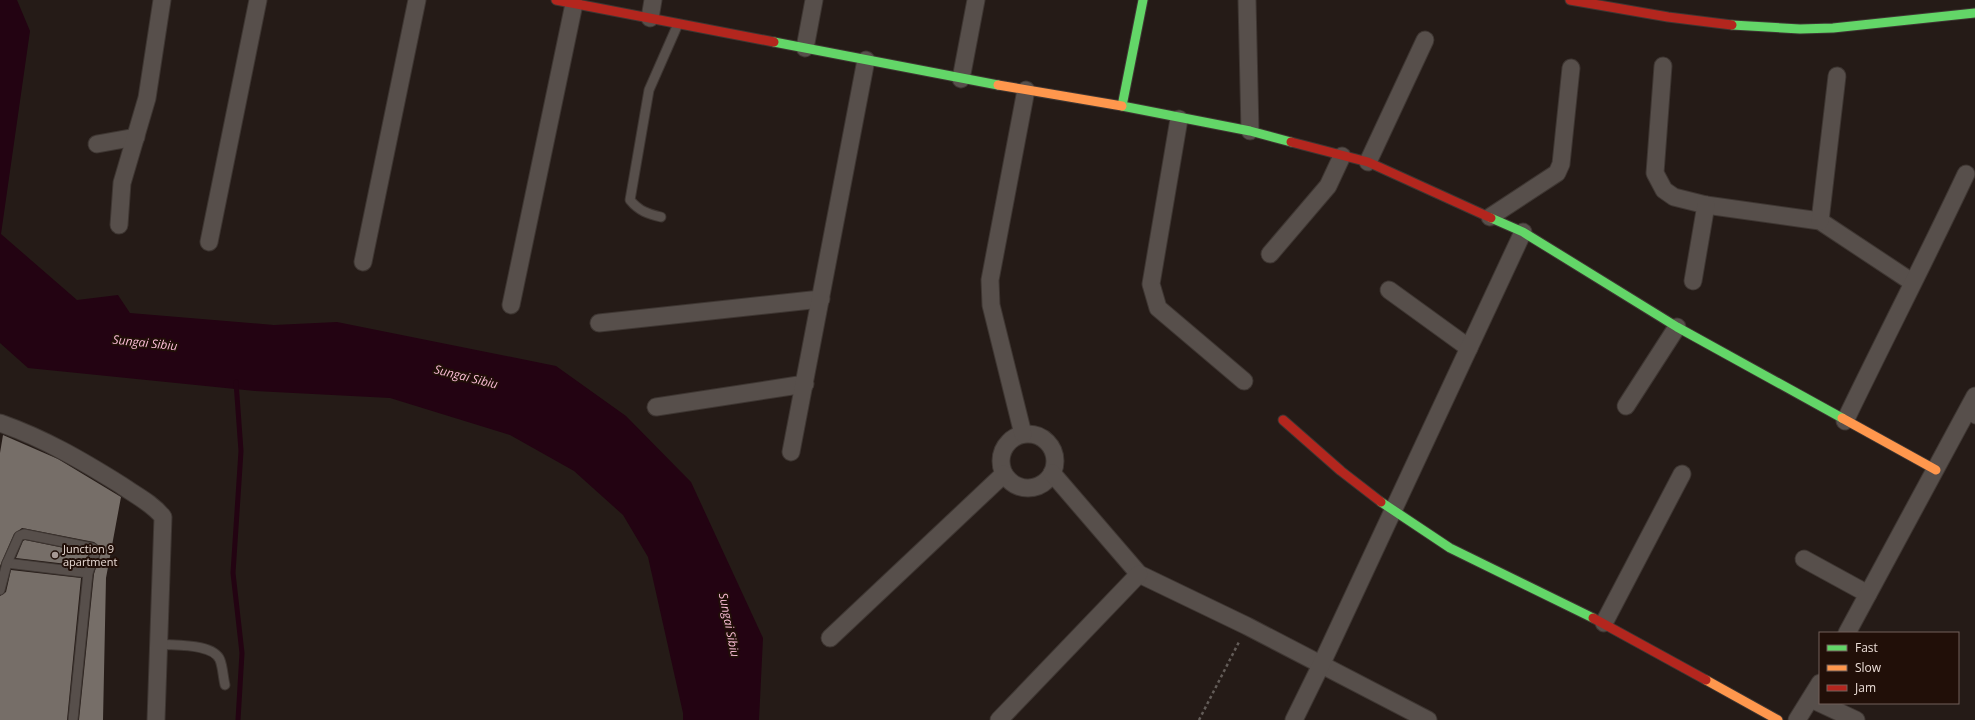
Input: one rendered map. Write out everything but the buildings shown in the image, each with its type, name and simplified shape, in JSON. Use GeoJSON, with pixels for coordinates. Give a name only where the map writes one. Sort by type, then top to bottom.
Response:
{"type":"FeatureCollection","features":[{"type":"Feature","properties":{"kind":"street"},"geometry":{"type":"LineString","coordinates":[[119,225],[122,183],[147,98],[162,0]]}},
{"type":"Feature","properties":{"kind":"street"},"geometry":{"type":"LineString","coordinates":[[209,242],[258,0]]}},
{"type":"Feature","properties":{"kind":"street"},"geometry":{"type":"LineString","coordinates":[[363,262],[417,0]]}},
{"type":"Feature","properties":{"kind":"street"},"geometry":{"type":"LineString","coordinates":[[556,0],[961,79],[1122,106],[1179,119],[1250,131],[1368,162],[1523,232],[1677,327],[1936,470]]}},
{"type":"Feature","properties":{"kind":"street"},"geometry":{"type":"LineString","coordinates":[[650,18],[653,0]]}},
{"type":"Feature","properties":{"kind":"street"},"geometry":{"type":"LineString","coordinates":[[805,48],[814,0]]}},
{"type":"Feature","properties":{"kind":"street"},"geometry":{"type":"LineString","coordinates":[[961,79],[976,0]]}},
{"type":"Feature","properties":{"kind":"street"},"geometry":{"type":"LineString","coordinates":[[1122,106],[1143,0]]}},
{"type":"Feature","properties":{"kind":"street"},"geometry":{"type":"LineString","coordinates":[[1248,0],[1250,131]]}},
{"type":"Feature","properties":{"kind":"street"},"geometry":{"type":"LineString","coordinates":[[1570,0],[1647,14],[1749,27],[1832,28],[1975,14]]}},
{"type":"Feature","properties":{"kind":"street"},"geometry":{"type":"LineString","coordinates":[[511,304],[574,4]]}},
{"type":"Feature","properties":{"kind":"street"},"geometry":{"type":"LineString","coordinates":[[1368,162],[1425,40]]}},
{"type":"Feature","properties":{"kind":"street"},"geometry":{"type":"LineString","coordinates":[[791,452],[866,60]]}},
{"type":"Feature","properties":{"kind":"street"},"geometry":{"type":"LineString","coordinates":[[1663,66],[1655,173],[1664,190],[1674,197],[1706,205],[1820,221],[1912,282]]}},
{"type":"Feature","properties":{"kind":"street"},"geometry":{"type":"LineString","coordinates":[[1490,217],[1557,172],[1561,164],[1571,68]]}},
{"type":"Feature","properties":{"kind":"street"},"geometry":{"type":"LineString","coordinates":[[1820,221],[1838,76]]}},
{"type":"Feature","properties":{"kind":"street"},"geometry":{"type":"LineString","coordinates":[[1023,434],[991,305],[990,280],[1026,90]]}},
{"type":"Feature","properties":{"kind":"street"},"geometry":{"type":"LineString","coordinates":[[1179,119],[1150,284],[1158,308],[1244,381]]}},
{"type":"Feature","properties":{"kind":"street"},"geometry":{"type":"LineString","coordinates":[[97,144],[136,137]]}},
{"type":"Feature","properties":{"kind":"street"},"geometry":{"type":"LineString","coordinates":[[1270,254],[1328,186],[1342,156]]}},
{"type":"Feature","properties":{"kind":"street"},"geometry":{"type":"LineString","coordinates":[[1845,421],[1966,174]]}},
{"type":"Feature","properties":{"kind":"street"},"geometry":{"type":"LineString","coordinates":[[1693,281],[1706,205]]}},
{"type":"Feature","properties":{"kind":"street"},"geometry":{"type":"LineString","coordinates":[[1294,720],[1523,232]]}},
{"type":"Feature","properties":{"kind":"street"},"geometry":{"type":"LineString","coordinates":[[1389,290],[1469,348]]}},
{"type":"Feature","properties":{"kind":"street"},"geometry":{"type":"LineString","coordinates":[[599,323],[821,299]]}},
{"type":"Feature","properties":{"kind":"street"},"geometry":{"type":"LineString","coordinates":[[1626,406],[1677,327]]}},
{"type":"Feature","properties":{"kind":"street"},"geometry":{"type":"LineString","coordinates":[[656,407],[805,384]]}},
{"type":"Feature","properties":{"kind":"street"},"geometry":{"type":"LineString","coordinates":[[1848,632],[1936,470],[1970,417],[1975,396]]}},
{"type":"Feature","properties":{"kind":"street"},"geometry":{"type":"LineString","coordinates":[[1283,420],[1341,471],[1393,511],[1450,548],[1604,623],[1778,720]]}},
{"type":"Feature","properties":{"kind":"street"},"geometry":{"type":"LineString","coordinates":[[0,423],[34,435],[76,457],[152,505],[163,516],[156,720]]}},
{"type":"Feature","properties":{"kind":"street"},"geometry":{"type":"LineString","coordinates":[[1023,434],[1035,434],[1050,444],[1055,455],[1052,473],[1043,484],[1029,488],[1015,484],[1004,474],[1001,459],[1003,449],[1014,437],[1023,434]]}},
{"type":"Feature","properties":{"kind":"street"},"geometry":{"type":"LineString","coordinates":[[1052,473],[1139,574],[1248,626],[1428,720]]}},
{"type":"Feature","properties":{"kind":"street"},"geometry":{"type":"LineString","coordinates":[[830,638],[1004,474]]}},
{"type":"Feature","properties":{"kind":"street"},"geometry":{"type":"LineString","coordinates":[[1604,623],[1682,474]]}},
{"type":"Feature","properties":{"kind":"street"},"geometry":{"type":"LineString","coordinates":[[1804,559],[1868,594]]}},
{"type":"Feature","properties":{"kind":"street"},"geometry":{"type":"LineString","coordinates":[[999,720],[1139,574]]}},
{"type":"Feature","properties":{"kind":"street"},"geometry":{"type":"LineString","coordinates":[[1797,720],[1819,685]]}},
{"type":"Feature","properties":{"kind":"street"},"geometry":{"type":"LineString","coordinates":[[1811,699],[1819,703]]}},
{"type":"Feature","properties":{"kind":"street"},"geometry":{"type":"LineString","coordinates":[[1822,704],[1856,720]]}},
{"type":"Feature","properties":{"kind":"lane"},"geometry":{"type":"LineString","coordinates":[[661,217],[644,213],[630,200],[649,90],[679,24]]}},
{"type":"Feature","properties":{"kind":"lane"},"geometry":{"type":"LineString","coordinates":[[0,590],[7,563],[16,539],[24,534],[93,548],[96,553],[88,573],[73,720]]}},
{"type":"Feature","properties":{"kind":"lane"},"geometry":{"type":"LineString","coordinates":[[7,563],[88,573]]}},
{"type":"Feature","properties":{"kind":"lane"},"geometry":{"type":"LineString","coordinates":[[158,644],[205,648],[214,652],[220,660],[225,685]]}},
{"type":"Feature","properties":{"kind":"path"},"geometry":{"type":"LineString","coordinates":[[1199,720],[1248,626]]}},
{"type":"Feature","properties":{"kind":"water","name":"Sungai Sibiu"},"geometry":{"type":"Polygon","coordinates":[[[0,0],[17,0],[30,31],[1,234],[77,300],[118,295],[130,313],[274,325],[337,322],[556,366],[626,416],[691,482],[763,638],[759,720],[683,720],[683,713],[648,557],[623,515],[574,471],[510,435],[390,398],[255,391],[28,368],[0,343],[0,0]]]}},
{"type":"Feature","properties":{"kind":"waterway"},"geometry":{"type":"LineString","coordinates":[[236,382],[241,451],[233,573],[242,653],[238,720]]}},
{"type":"Feature","properties":{"kind":"traffic: fast"},"geometry":{"type":"LineString","coordinates":[[1143,0],[1122,106],[1250,131],[1291,142]]}},
{"type":"Feature","properties":{"kind":"traffic: fast"},"geometry":{"type":"LineString","coordinates":[[1732,25],[1800,29],[1833,28],[1975,13]]}},
{"type":"Feature","properties":{"kind":"traffic: fast"},"geometry":{"type":"LineString","coordinates":[[774,42],[998,85]]}},
{"type":"Feature","properties":{"kind":"traffic: fast"},"geometry":{"type":"LineString","coordinates":[[1491,218],[1523,232],[1677,327],[1842,418]]}},
{"type":"Feature","properties":{"kind":"traffic: fast"},"geometry":{"type":"LineString","coordinates":[[1381,502],[1450,548],[1593,618]]}},
{"type":"Feature","properties":{"kind":"traffic: slow"},"geometry":{"type":"LineString","coordinates":[[998,85],[1122,106]]}},
{"type":"Feature","properties":{"kind":"traffic: slow"},"geometry":{"type":"LineString","coordinates":[[1842,418],[1936,470]]}},
{"type":"Feature","properties":{"kind":"traffic: slow"},"geometry":{"type":"LineString","coordinates":[[1706,680],[1778,720]]}},
{"type":"Feature","properties":{"kind":"traffic: jam"},"geometry":{"type":"LineString","coordinates":[[556,0],[774,42]]}},
{"type":"Feature","properties":{"kind":"traffic: jam"},"geometry":{"type":"LineString","coordinates":[[1570,0],[1668,17],[1732,25]]}},
{"type":"Feature","properties":{"kind":"traffic: jam"},"geometry":{"type":"LineString","coordinates":[[1291,142],[1368,162],[1491,218]]}},
{"type":"Feature","properties":{"kind":"traffic: jam"},"geometry":{"type":"LineString","coordinates":[[1283,420],[1341,471],[1381,502]]}},
{"type":"Feature","properties":{"kind":"traffic: jam"},"geometry":{"type":"LineString","coordinates":[[1593,618],[1706,680]]}},
{"type":"Feature","properties":{"kind":"place","name":"Junction 9 apartment"},"geometry":{"type":"Point","coordinates":[55,555]}}]}
